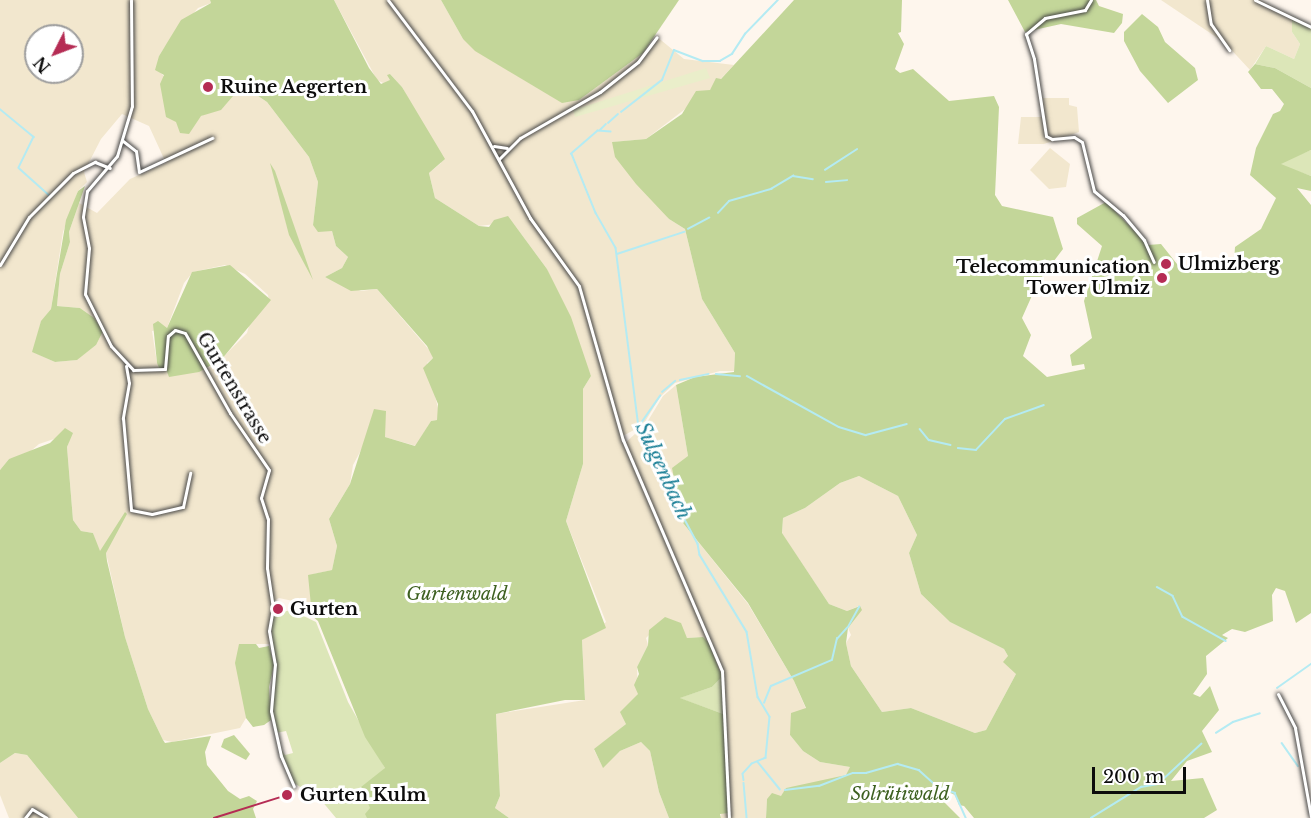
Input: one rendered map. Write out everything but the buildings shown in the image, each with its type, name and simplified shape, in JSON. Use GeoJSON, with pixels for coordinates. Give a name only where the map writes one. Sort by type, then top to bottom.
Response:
{"type":"FeatureCollection","features":[{"type":"Feature","properties":{"kind":"street"},"geometry":{"type":"LineString","coordinates":[[131,0],[133,94],[123,141],[110,168],[87,191],[83,217],[89,248],[85,290],[111,346],[126,364],[129,383],[123,418],[131,510],[152,514],[183,507],[190,473]]}},
{"type":"Feature","properties":{"kind":"street"},"geometry":{"type":"LineString","coordinates":[[388,0],[417,36],[494,145],[530,218],[579,286],[623,440],[722,671],[729,818]]}},
{"type":"Feature","properties":{"kind":"street"},"geometry":{"type":"LineString","coordinates":[[1091,0],[1088,8],[1045,18],[1026,34],[1034,59],[1046,136],[1052,140],[1074,137],[1082,142],[1094,191],[1123,215],[1144,240],[1154,262]]}},
{"type":"Feature","properties":{"kind":"street"},"geometry":{"type":"LineString","coordinates":[[1207,0],[1211,24],[1229,50]]}},
{"type":"Feature","properties":{"kind":"street"},"geometry":{"type":"LineString","coordinates":[[1255,0],[1311,27]]}},
{"type":"Feature","properties":{"kind":"street"},"geometry":{"type":"LineString","coordinates":[[499,159],[507,148],[600,92],[638,62],[657,37]]}},
{"type":"Feature","properties":{"kind":"street"},"geometry":{"type":"LineString","coordinates":[[123,141],[136,151],[139,172],[212,138]]}},
{"type":"Feature","properties":{"kind":"street"},"geometry":{"type":"LineString","coordinates":[[494,145],[507,148]]}},
{"type":"Feature","properties":{"kind":"street"},"geometry":{"type":"LineString","coordinates":[[0,265],[29,217],[73,173],[95,162],[110,168]]}},
{"type":"Feature","properties":{"kind":"street","name":"Gurtenstrasse"},"geometry":{"type":"LineString","coordinates":[[126,364],[140,372],[165,369],[168,336],[176,330],[184,333],[230,413],[269,470],[261,498],[269,521],[267,568],[273,608],[269,631],[275,664],[271,711],[281,756],[294,786]]}},
{"type":"Feature","properties":{"kind":"street"},"geometry":{"type":"LineString","coordinates":[[1278,694],[1295,728],[1311,817]]}},
{"type":"Feature","properties":{"kind":"street"},"geometry":{"type":"LineString","coordinates":[[25,818],[32,809],[48,818]]}},
{"type":"Feature","properties":{"kind":"shaded area"},"geometry":{"type":"Polygon","coordinates":[[[0,0],[210,0],[211,3],[198,8],[164,48],[159,56],[160,72],[201,116],[225,105],[234,95],[237,82],[267,102],[309,157],[318,182],[313,225],[332,231],[336,246],[348,257],[342,268],[325,277],[361,291],[377,289],[431,352],[433,358],[427,363],[439,412],[437,420],[431,421],[416,446],[385,437],[366,441],[353,465],[350,484],[329,519],[337,546],[332,570],[314,574],[312,616],[302,603],[279,598],[272,602],[269,644],[239,644],[246,718],[240,728],[172,742],[163,740],[148,709],[125,637],[106,553],[99,551],[93,533],[81,531],[73,520],[67,447],[72,433],[39,444],[25,456],[9,459],[0,470],[0,0]],[[122,114],[101,139],[84,172],[87,182],[78,191],[63,232],[51,309],[41,322],[33,352],[55,362],[76,360],[96,345],[87,313],[80,308],[57,306],[60,274],[70,242],[69,232],[79,203],[97,213],[130,179],[166,163],[149,126],[122,114]],[[225,265],[193,272],[184,283],[167,328],[152,331],[157,363],[166,368],[198,372],[216,364],[247,333],[251,319],[269,301],[268,295],[245,274],[225,265]]]}},
{"type":"Feature","properties":{"kind":"shaded area"},"geometry":{"type":"Polygon","coordinates":[[[334,0],[441,0],[463,39],[579,100],[643,53],[656,36],[684,59],[734,65],[710,90],[646,139],[613,142],[669,219],[685,229],[702,299],[735,353],[734,371],[720,371],[675,383],[660,397],[643,425],[621,437],[625,443],[646,424],[663,396],[676,385],[688,456],[683,523],[748,604],[794,681],[806,709],[790,735],[803,751],[820,762],[850,767],[850,773],[816,785],[786,788],[782,796],[771,796],[767,799],[766,818],[721,818],[725,685],[703,637],[687,638],[683,631],[658,626],[646,638],[648,645],[637,667],[638,694],[626,724],[594,750],[603,767],[620,751],[641,742],[650,751],[659,792],[669,818],[509,818],[495,808],[500,796],[496,714],[585,700],[582,640],[606,622],[566,521],[583,464],[583,389],[591,376],[547,269],[512,222],[479,226],[435,198],[429,173],[441,163],[402,87],[390,74],[391,80],[385,84],[377,80],[334,0]]]}},
{"type":"Feature","properties":{"kind":"shaded area"},"geometry":{"type":"Polygon","coordinates":[[[1161,0],[1260,0],[1292,16],[1292,32],[1300,44],[1294,59],[1266,46],[1250,70],[1225,43],[1161,0]]]}},
{"type":"Feature","properties":{"kind":"shaded area"},"geometry":{"type":"Polygon","coordinates":[[[1043,98],[1069,98],[1069,105],[1077,107],[1079,132],[1044,144],[1018,144],[1021,117],[1042,117],[1043,98]]]}},
{"type":"Feature","properties":{"kind":"shaded area"},"geometry":{"type":"Polygon","coordinates":[[[1050,148],[1070,164],[1066,187],[1049,189],[1030,170],[1050,148]]]}},
{"type":"Feature","properties":{"kind":"shaded area"},"geometry":{"type":"Polygon","coordinates":[[[859,476],[898,496],[917,535],[909,553],[921,594],[950,622],[1004,649],[1008,656],[1016,674],[986,730],[975,733],[911,708],[882,712],[851,666],[846,643],[851,635],[848,628],[859,606],[847,611],[829,604],[782,534],[783,518],[805,508],[840,483],[859,476]]]}},
{"type":"Feature","properties":{"kind":"shaded area"},"geometry":{"type":"Polygon","coordinates":[[[15,753],[27,755],[78,818],[9,818],[0,795],[0,763],[15,753]]]}},
{"type":"Feature","properties":{"kind":"green space","name":"Gurtenwald"},"geometry":{"type":"Polygon","coordinates":[[[210,0],[334,0],[369,68],[381,84],[390,80],[387,75],[390,74],[402,87],[445,159],[429,173],[435,198],[479,226],[489,227],[494,220],[508,216],[547,269],[571,317],[591,376],[583,389],[583,464],[566,521],[606,628],[582,640],[585,700],[565,700],[496,714],[500,796],[495,808],[509,818],[367,818],[365,814],[370,808],[361,787],[385,768],[365,737],[318,621],[312,616],[308,575],[332,570],[337,546],[329,519],[350,484],[374,409],[386,411],[385,437],[415,446],[431,421],[437,420],[438,404],[423,368],[433,358],[427,346],[377,289],[351,291],[325,277],[342,268],[348,257],[336,246],[332,231],[318,232],[313,225],[318,182],[309,157],[267,102],[237,82],[234,95],[221,110],[201,116],[189,134],[180,133],[176,122],[166,117],[160,84],[164,75],[155,70],[159,56],[181,20],[211,3],[210,0]]]}},
{"type":"Feature","properties":{"kind":"green space"},"geometry":{"type":"Polygon","coordinates":[[[441,0],[679,0],[643,53],[579,100],[562,103],[475,51],[463,39],[441,0]]]}},
{"type":"Feature","properties":{"kind":"green space","name":"Solrütiwald"},"geometry":{"type":"Polygon","coordinates":[[[794,0],[902,0],[901,32],[898,33],[904,44],[895,69],[900,73],[913,69],[949,101],[994,96],[999,107],[995,195],[1002,206],[1053,217],[1063,249],[1038,282],[1022,318],[1031,335],[1023,356],[1047,377],[1085,369],[1084,364],[1072,366],[1070,355],[1092,338],[1084,301],[1102,246],[1077,224],[1077,218],[1106,202],[1148,245],[1161,244],[1181,269],[1234,262],[1235,247],[1261,229],[1276,198],[1250,175],[1256,148],[1273,114],[1280,111],[1284,104],[1272,89],[1261,89],[1248,72],[1255,64],[1275,68],[1311,88],[1311,150],[1281,164],[1311,176],[1311,191],[1297,188],[1311,205],[1311,613],[1296,623],[1285,591],[1276,588],[1272,595],[1273,621],[1245,632],[1232,629],[1222,635],[1228,638],[1206,656],[1207,674],[1193,694],[1200,697],[1210,686],[1219,710],[1202,731],[1212,752],[1187,761],[1171,781],[1203,778],[1217,810],[1204,818],[974,818],[964,806],[959,805],[955,795],[938,787],[931,789],[960,818],[766,818],[767,799],[772,793],[781,796],[786,788],[846,775],[850,767],[820,762],[803,751],[790,735],[791,713],[806,708],[794,681],[748,603],[683,523],[672,468],[688,456],[676,385],[695,377],[734,372],[735,353],[702,299],[685,229],[669,219],[636,184],[615,157],[612,142],[646,139],[682,114],[696,91],[710,90],[716,78],[721,79],[794,0]],[[859,476],[840,483],[805,508],[783,518],[782,533],[829,604],[847,611],[860,606],[862,610],[848,628],[846,643],[851,666],[882,712],[911,708],[975,733],[986,730],[1016,674],[1003,662],[1008,656],[1004,649],[950,622],[921,594],[909,553],[917,535],[898,496],[859,476]]]}},
{"type":"Feature","properties":{"kind":"green space"},"geometry":{"type":"Polygon","coordinates":[[[1008,0],[1096,0],[1099,6],[1123,14],[1122,23],[1114,33],[1061,24],[1025,32],[1008,0]]]}},
{"type":"Feature","properties":{"kind":"green space"},"geometry":{"type":"Polygon","coordinates":[[[1142,14],[1158,27],[1165,42],[1195,68],[1198,80],[1168,103],[1140,71],[1124,41],[1124,32],[1142,14]]]}},
{"type":"Feature","properties":{"kind":"green space"},"geometry":{"type":"Polygon","coordinates":[[[1292,16],[1311,26],[1311,88],[1275,68],[1255,64],[1266,46],[1294,59],[1300,44],[1292,32],[1292,16]]]}},
{"type":"Feature","properties":{"kind":"green space"},"geometry":{"type":"Polygon","coordinates":[[[706,68],[710,78],[575,117],[573,110],[706,68]]]}},
{"type":"Feature","properties":{"kind":"green space"},"geometry":{"type":"Polygon","coordinates":[[[1311,150],[1311,176],[1280,165],[1283,161],[1311,150]]]}},
{"type":"Feature","properties":{"kind":"green space"},"geometry":{"type":"Polygon","coordinates":[[[270,163],[275,171],[313,280],[289,235],[270,163]]]}},
{"type":"Feature","properties":{"kind":"green space"},"geometry":{"type":"Polygon","coordinates":[[[85,186],[69,232],[70,242],[60,274],[57,306],[80,308],[94,318],[103,331],[96,345],[77,360],[55,362],[32,352],[41,321],[51,309],[66,220],[78,191],[85,186]]]}},
{"type":"Feature","properties":{"kind":"green space"},"geometry":{"type":"Polygon","coordinates":[[[230,265],[271,300],[221,360],[199,372],[169,377],[166,369],[160,370],[157,363],[153,324],[158,321],[167,328],[192,272],[230,265]]]}},
{"type":"Feature","properties":{"kind":"green space"},"geometry":{"type":"Polygon","coordinates":[[[65,428],[73,433],[67,447],[73,520],[81,531],[93,533],[100,551],[125,512],[127,514],[106,553],[107,561],[125,637],[148,709],[163,740],[165,743],[211,736],[205,752],[207,765],[228,791],[240,799],[249,796],[257,801],[253,809],[256,818],[78,818],[27,755],[15,753],[0,763],[0,470],[9,459],[50,443],[65,428]]]}},
{"type":"Feature","properties":{"kind":"green space"},"geometry":{"type":"Polygon","coordinates":[[[291,610],[316,622],[348,702],[385,768],[367,818],[336,818],[321,800],[294,783],[282,757],[281,749],[285,755],[293,753],[286,731],[276,733],[273,723],[272,683],[275,671],[271,624],[274,614],[291,610]]]}},
{"type":"Feature","properties":{"kind":"green space"},"geometry":{"type":"Polygon","coordinates":[[[665,617],[681,623],[687,638],[703,637],[709,643],[722,677],[712,687],[680,698],[726,715],[729,813],[720,814],[721,818],[669,818],[659,792],[650,751],[641,742],[620,751],[603,768],[594,749],[626,724],[620,712],[638,694],[634,685],[639,674],[637,667],[648,645],[649,630],[665,617]]]}},
{"type":"Feature","properties":{"kind":"green space"},"geometry":{"type":"Polygon","coordinates":[[[239,644],[256,644],[259,648],[269,646],[274,665],[269,687],[271,720],[264,725],[253,727],[246,718],[235,663],[239,644]]]}},
{"type":"Feature","properties":{"kind":"green space"},"geometry":{"type":"Polygon","coordinates":[[[722,677],[726,715],[679,698],[712,687],[722,677]]]}},
{"type":"Feature","properties":{"kind":"green space"},"geometry":{"type":"Polygon","coordinates":[[[234,735],[250,754],[246,760],[221,747],[224,739],[234,735]]]}},
{"type":"Feature","properties":{"kind":"waterway"},"geometry":{"type":"LineString","coordinates":[[621,112],[662,80],[674,50],[703,61],[720,61],[732,54],[745,34],[778,0]]}},
{"type":"Feature","properties":{"kind":"waterway"},"geometry":{"type":"LineString","coordinates":[[0,109],[34,137],[19,168],[49,195]]}},
{"type":"Feature","properties":{"kind":"waterway"},"geometry":{"type":"LineString","coordinates":[[608,123],[618,114]]}},
{"type":"Feature","properties":{"kind":"waterway"},"geometry":{"type":"LineString","coordinates":[[600,130],[606,124]]}},
{"type":"Feature","properties":{"kind":"waterway","name":"Sulgenbach"},"geometry":{"type":"LineString","coordinates":[[611,132],[598,131],[572,154],[596,213],[616,248],[639,427],[665,468],[674,499],[698,544],[700,555],[747,632],[758,697],[770,717],[766,758],[752,764],[743,774],[744,780]]}},
{"type":"Feature","properties":{"kind":"waterway"},"geometry":{"type":"LineString","coordinates":[[825,170],[857,149]]}},
{"type":"Feature","properties":{"kind":"waterway"},"geometry":{"type":"LineString","coordinates":[[718,213],[729,201],[771,189],[793,176],[813,179]]}},
{"type":"Feature","properties":{"kind":"waterway"},"geometry":{"type":"LineString","coordinates":[[826,182],[847,180]]}},
{"type":"Feature","properties":{"kind":"waterway"},"geometry":{"type":"LineString","coordinates":[[688,229],[709,218]]}},
{"type":"Feature","properties":{"kind":"waterway"},"geometry":{"type":"LineString","coordinates":[[617,254],[684,232]]}},
{"type":"Feature","properties":{"kind":"waterway"},"geometry":{"type":"LineString","coordinates":[[680,380],[708,374]]}},
{"type":"Feature","properties":{"kind":"waterway"},"geometry":{"type":"LineString","coordinates":[[716,374],[740,376]]}},
{"type":"Feature","properties":{"kind":"waterway"},"geometry":{"type":"LineString","coordinates":[[747,376],[839,427],[866,435],[907,424]]}},
{"type":"Feature","properties":{"kind":"waterway"},"geometry":{"type":"LineString","coordinates":[[662,392],[675,381]]}},
{"type":"Feature","properties":{"kind":"waterway"},"geometry":{"type":"LineString","coordinates":[[639,426],[660,396]]}},
{"type":"Feature","properties":{"kind":"waterway"},"geometry":{"type":"LineString","coordinates":[[958,448],[976,450],[1005,419],[1044,405]]}},
{"type":"Feature","properties":{"kind":"waterway"},"geometry":{"type":"LineString","coordinates":[[920,429],[929,440],[950,445]]}},
{"type":"Feature","properties":{"kind":"waterway"},"geometry":{"type":"LineString","coordinates":[[1157,587],[1173,596],[1183,617],[1226,641]]}},
{"type":"Feature","properties":{"kind":"waterway"},"geometry":{"type":"LineString","coordinates":[[848,627],[859,607]]}},
{"type":"Feature","properties":{"kind":"waterway"},"geometry":{"type":"LineString","coordinates":[[764,703],[771,686],[832,660],[837,639],[847,628]]}},
{"type":"Feature","properties":{"kind":"waterway"},"geometry":{"type":"LineString","coordinates":[[1277,688],[1311,664]]}},
{"type":"Feature","properties":{"kind":"waterway"},"geometry":{"type":"LineString","coordinates":[[1216,733],[1233,722],[1260,713]]}},
{"type":"Feature","properties":{"kind":"waterway"},"geometry":{"type":"LineString","coordinates":[[1282,743],[1298,766]]}},
{"type":"Feature","properties":{"kind":"waterway"},"geometry":{"type":"LineString","coordinates":[[1091,818],[1141,787],[1158,784],[1201,744]]}},
{"type":"Feature","properties":{"kind":"waterway"},"geometry":{"type":"LineString","coordinates":[[758,762],[780,789]]}},
{"type":"Feature","properties":{"kind":"waterway"},"geometry":{"type":"LineString","coordinates":[[785,790],[819,786],[853,773],[866,773],[898,764],[919,770],[938,787],[955,793],[966,818]]}},
{"type":"Feature","properties":{"kind":"waterway","name":"Sulgenbach"},"geometry":{"type":"LineString","coordinates":[[744,783],[747,818]]}},
{"type":"Feature","properties":{"kind":"railway"},"geometry":{"type":"LineString","coordinates":[[214,818],[281,797]]}},
{"type":"Feature","properties":{"kind":"place","name":"Ruine Aegerten"},"geometry":{"type":"Point","coordinates":[208,87]}},
{"type":"Feature","properties":{"kind":"place","name":"Ulmizberg"},"geometry":{"type":"Point","coordinates":[1166,264]}},
{"type":"Feature","properties":{"kind":"place","name":"Telecommunication Tower Ulmiz"},"geometry":{"type":"Point","coordinates":[1162,278]}},
{"type":"Feature","properties":{"kind":"place","name":"Gurten"},"geometry":{"type":"Point","coordinates":[278,609]}},
{"type":"Feature","properties":{"kind":"place","name":"Gurten Kulm"},"geometry":{"type":"Point","coordinates":[287,795]}}]}
